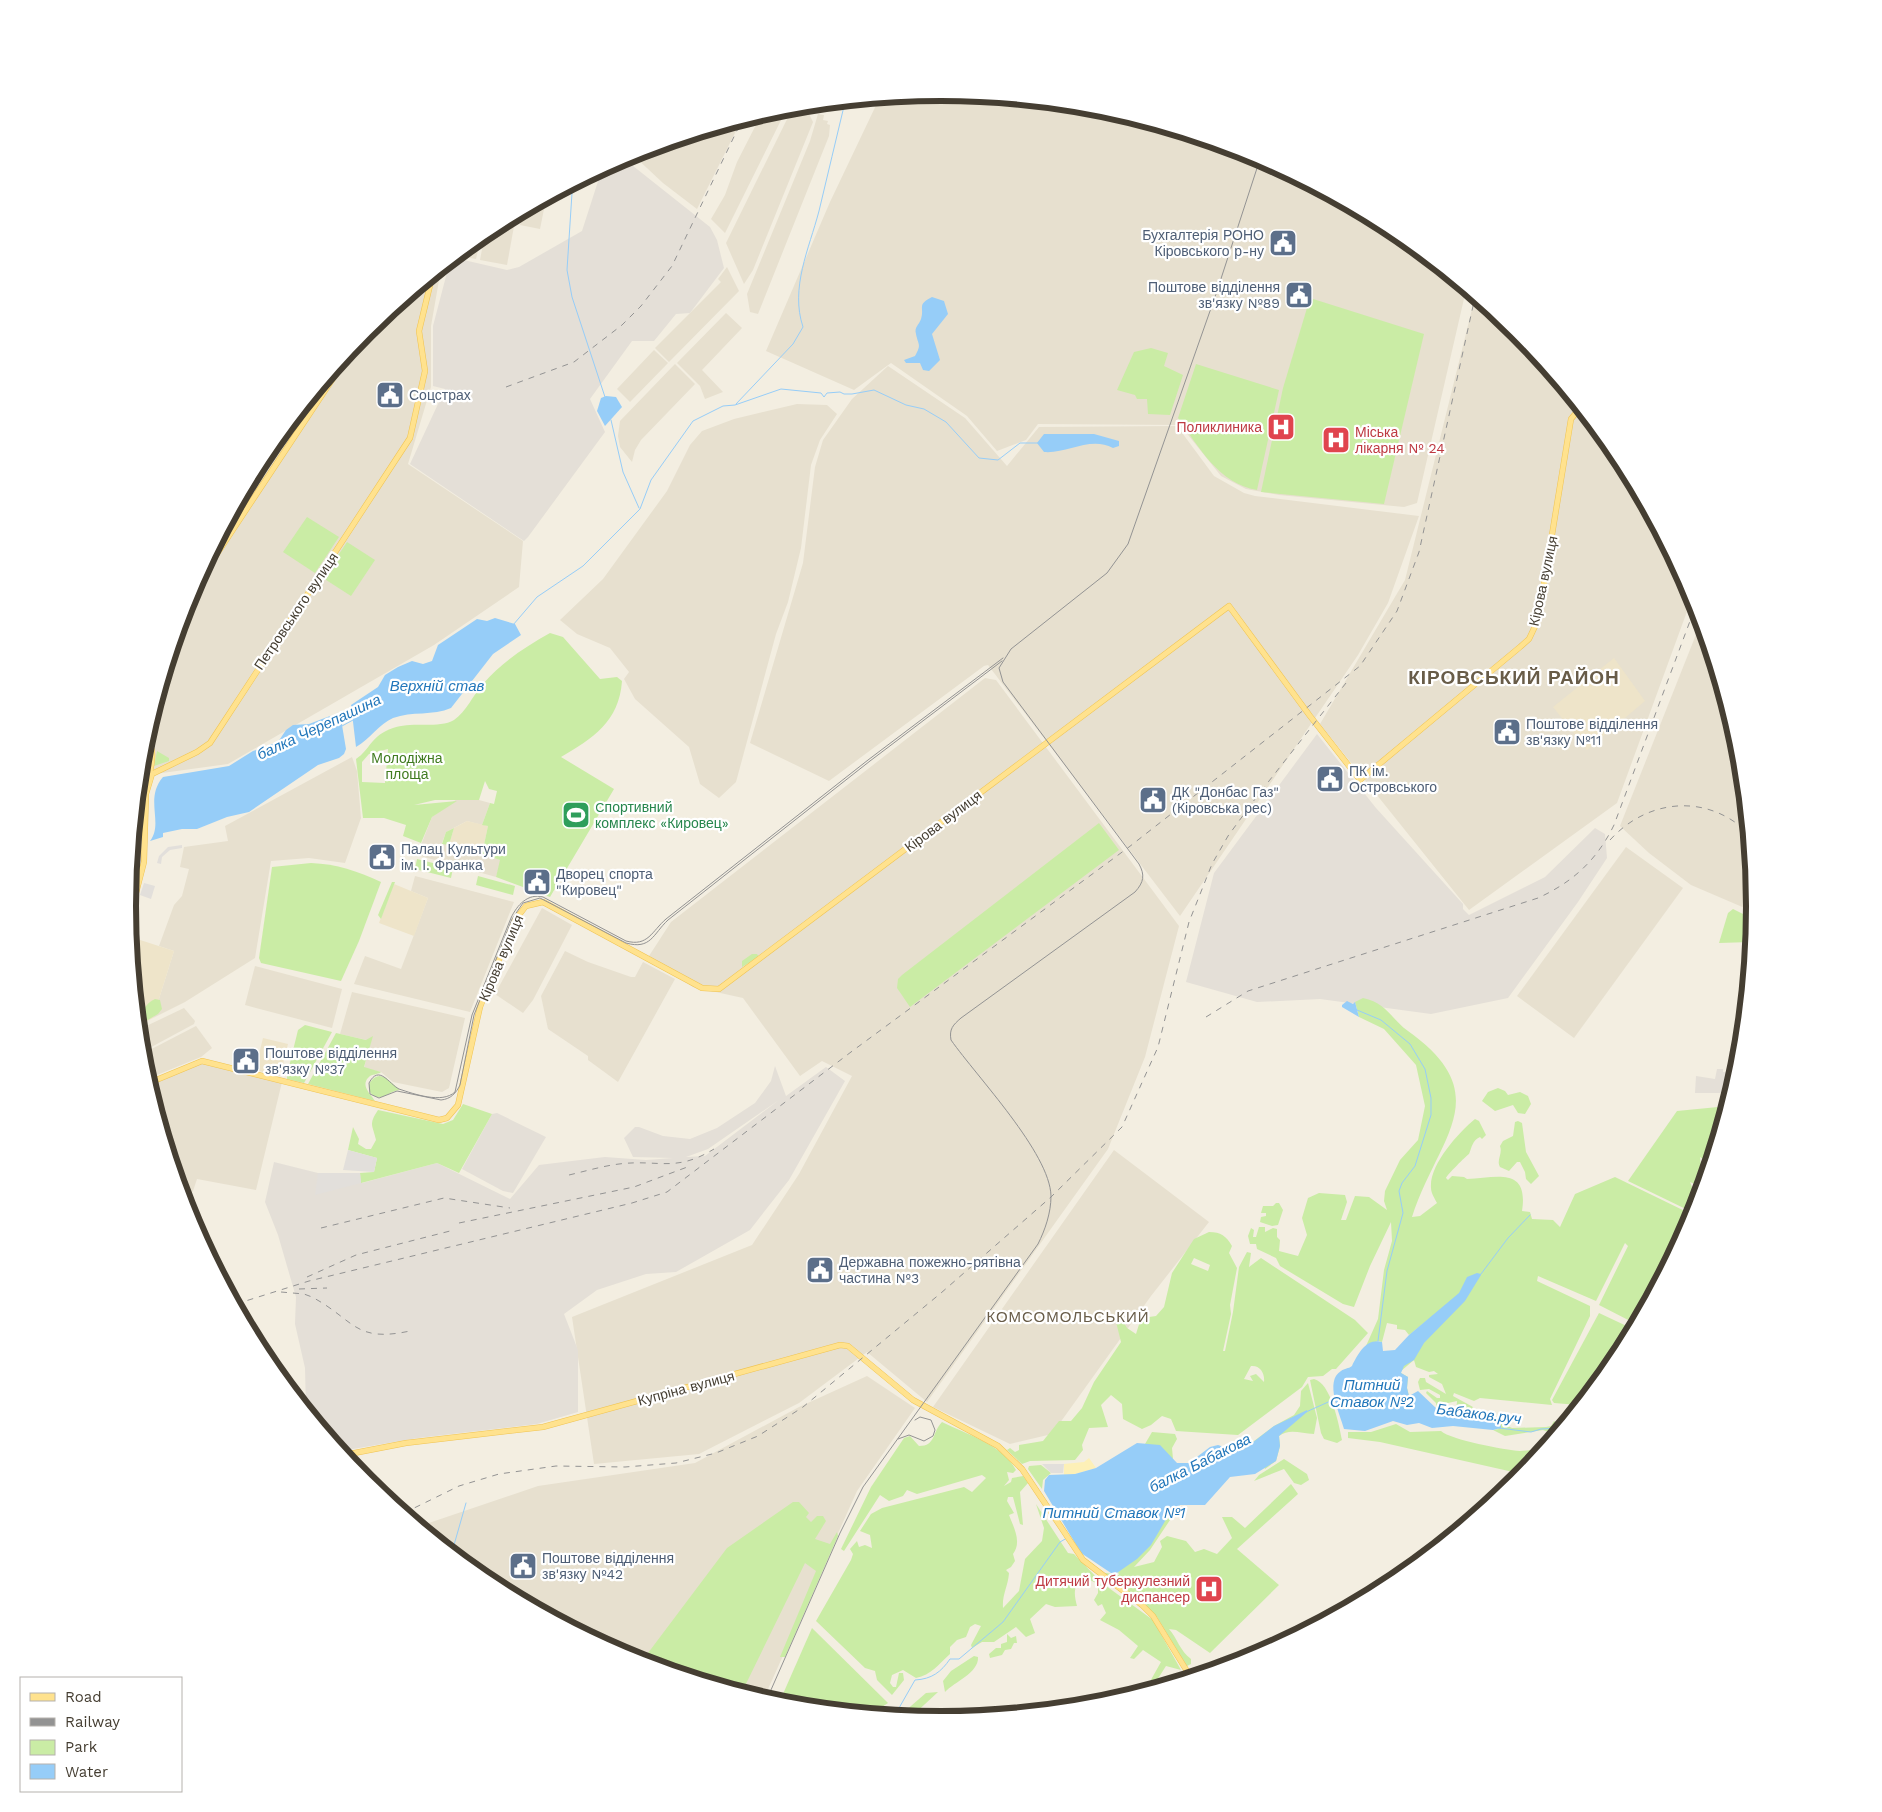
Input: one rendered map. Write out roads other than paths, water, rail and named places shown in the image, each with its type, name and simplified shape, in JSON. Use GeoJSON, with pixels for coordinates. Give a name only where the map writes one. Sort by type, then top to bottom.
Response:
{"type":"FeatureCollection","features":[{"type":"Feature","properties":{"kind":"main road","name":"Петровського вулиця"},"geometry":{"type":"LineString","coordinates":[[147,786],[152,774],[197,752],[210,743],[410,438],[426,368],[419,331],[430,285]]}},
{"type":"Feature","properties":{"kind":"main road"},"geometry":{"type":"LineString","coordinates":[[218,552],[331,381]]}},
{"type":"Feature","properties":{"kind":"main road","name":"Кірова вулиця"},"geometry":{"type":"LineString","coordinates":[[156,1079],[202,1061],[439,1120],[447,1118],[456,1110],[460,1098],[480,1007],[515,920],[526,906],[542,902],[702,988],[719,989],[1229,606],[1360,780],[1520,647],[1535,630],[1545,587],[1571,419],[1577,414]]}},
{"type":"Feature","properties":{"kind":"main road"},"geometry":{"type":"LineString","coordinates":[[137,891],[144,862],[147,786],[152,749]]}},
{"type":"Feature","properties":{"kind":"main road","name":"Купріна вулиця"},"geometry":{"type":"LineString","coordinates":[[352,1453],[406,1442],[543,1427],[844,1345],[855,1349],[913,1400],[998,1446],[1022,1469],[1084,1560],[1153,1616],[1187,1672]]}},
{"type":"Feature","properties":{"kind":"water"},"geometry":{"type":"Polygon","coordinates":[[[932,297],[944,301],[948,314],[932,334],[940,360],[929,371],[923,370],[920,363],[906,363],[904,360],[915,356],[917,352],[919,345],[916,330],[922,315],[922,306],[924,302],[932,297]]]}},
{"type":"Feature","properties":{"kind":"water"},"geometry":{"type":"Polygon","coordinates":[[[606,396],[616,397],[622,407],[605,426],[597,411],[601,398],[606,396]]]}},
{"type":"Feature","properties":{"kind":"water"},"geometry":{"type":"Polygon","coordinates":[[[1044,434],[1094,434],[1119,441],[1119,446],[1113,448],[1096,444],[1061,451],[1044,452],[1037,443],[1044,434]]]}},
{"type":"Feature","properties":{"kind":"water","name":"Верхній став"},"geometry":{"type":"Polygon","coordinates":[[[495,618],[515,624],[521,635],[493,654],[451,708],[437,712],[393,718],[356,747],[351,705],[378,687],[385,675],[398,667],[412,661],[423,664],[432,661],[438,645],[477,619],[487,621],[495,618]]]}},
{"type":"Feature","properties":{"kind":"water"},"geometry":{"type":"Polygon","coordinates":[[[330,716],[337,716],[341,719],[346,749],[339,758],[318,765],[249,812],[227,817],[197,829],[182,829],[163,833],[163,837],[150,841],[154,834],[155,826],[155,794],[163,777],[229,766],[253,751],[278,742],[286,730],[293,725],[309,724],[330,716]]]}},
{"type":"Feature","properties":{"kind":"water"},"geometry":{"type":"Polygon","coordinates":[[[1347,1001],[1353,1004],[1355,1002],[1359,1017],[1342,1007],[1347,1001]]]}},
{"type":"Feature","properties":{"kind":"water","name":"Питний Ставок №2"},"geometry":{"type":"Polygon","coordinates":[[[1477,1273],[1481,1275],[1465,1301],[1424,1343],[1414,1360],[1404,1366],[1401,1373],[1408,1377],[1407,1388],[1409,1396],[1418,1391],[1437,1409],[1449,1413],[1470,1411],[1472,1414],[1501,1425],[1501,1428],[1493,1430],[1453,1426],[1432,1428],[1419,1423],[1407,1425],[1393,1421],[1365,1431],[1344,1429],[1333,1390],[1336,1376],[1342,1370],[1352,1366],[1363,1348],[1371,1342],[1382,1342],[1383,1351],[1395,1350],[1409,1335],[1459,1293],[1467,1277],[1477,1273]]]}},
{"type":"Feature","properties":{"kind":"water","name":"Питний Ставок №1"},"geometry":{"type":"Polygon","coordinates":[[[1307,1410],[1279,1436],[1280,1446],[1276,1461],[1255,1474],[1230,1477],[1205,1505],[1180,1505],[1171,1511],[1151,1545],[1137,1559],[1114,1575],[1081,1553],[1044,1491],[1045,1480],[1049,1475],[1075,1474],[1096,1468],[1137,1443],[1160,1445],[1177,1463],[1189,1463],[1210,1447],[1218,1445],[1236,1451],[1243,1450],[1274,1426],[1307,1410]]]}},
{"type":"Feature","properties":{"kind":"waterway"},"geometry":{"type":"LineString","coordinates":[[736,404],[793,344],[803,327],[799,298],[802,269],[819,211],[844,107]]}},
{"type":"Feature","properties":{"kind":"waterway"},"geometry":{"type":"LineString","coordinates":[[572,191],[567,270],[572,297],[605,397]]}},
{"type":"Feature","properties":{"kind":"waterway","name":"балка Черепашина"},"geometry":{"type":"LineString","coordinates":[[513,625],[537,597],[583,566],[640,509],[651,480],[693,421],[723,406],[735,405],[781,389],[821,393],[824,397],[827,393],[840,392],[852,394],[874,390],[906,405],[924,409],[946,422],[979,458],[998,460],[1020,443],[1039,443]]}},
{"type":"Feature","properties":{"kind":"waterway"},"geometry":{"type":"LineString","coordinates":[[611,420],[623,472],[639,508]]}},
{"type":"Feature","properties":{"kind":"waterway","name":"балка Черепашина"},"geometry":{"type":"LineString","coordinates":[[342,726],[353,720]]}},
{"type":"Feature","properties":{"kind":"waterway"},"geometry":{"type":"LineString","coordinates":[[1357,1010],[1381,1020],[1410,1044],[1425,1069],[1431,1098],[1431,1115],[1415,1166],[1402,1183],[1399,1191],[1403,1213],[1387,1271],[1378,1341]]}},
{"type":"Feature","properties":{"kind":"waterway","name":"балка Бабакова"},"geometry":{"type":"LineString","coordinates":[[1481,1274],[1508,1238],[1530,1215]]}},
{"type":"Feature","properties":{"kind":"waterway","name":"балка Бабакова"},"geometry":{"type":"LineString","coordinates":[[1306,1412],[1335,1399]]}},
{"type":"Feature","properties":{"kind":"waterway","name":"Бабаков.руч"},"geometry":{"type":"LineString","coordinates":[[1499,1428],[1531,1432],[1553,1428]]}},
{"type":"Feature","properties":{"kind":"waterway"},"geometry":{"type":"LineString","coordinates":[[454,1546],[466,1503]]}},
{"type":"Feature","properties":{"kind":"waterway","name":"балка Бабакова"},"geometry":{"type":"LineString","coordinates":[[894,1709],[899,1708],[915,1680],[936,1674],[950,1659],[959,1659],[1003,1622],[1060,1542],[1067,1538]]}},
{"type":"Feature","properties":{"kind":"tram line"},"geometry":{"type":"LineString","coordinates":[[770,1692],[840,1533],[863,1487],[1038,1244],[1047,1221],[1051,1196],[1047,1178],[1039,1159],[1010,1116],[951,1040],[951,1030],[961,1018],[1135,892],[1142,882],[1143,875],[1139,864],[1003,682],[999,668],[1011,649],[1107,573],[1128,544],[1216,294],[1257,167]]}},
{"type":"Feature","properties":{"kind":"tram line"},"geometry":{"type":"LineString","coordinates":[[1002,661],[870,761],[668,920],[646,942],[634,945],[626,943],[540,898],[523,903],[512,919],[474,1015],[460,1085],[455,1093],[450,1097],[441,1100],[397,1091],[379,1098],[370,1094],[369,1083],[376,1075],[384,1077],[399,1089],[428,1097],[449,1096],[455,1092],[472,1015],[511,918],[516,909],[528,898],[543,897],[626,941],[640,942],[645,940],[666,919],[868,760],[1003,658]]}},
{"type":"Feature","properties":{"kind":"tram line"},"geometry":{"type":"LineString","coordinates":[[898,1439],[909,1435],[924,1441],[933,1436],[935,1430],[931,1420],[920,1417],[915,1420]]}},
{"type":"Feature","properties":{"kind":"railway"},"geometry":{"type":"LineString","coordinates":[[506,387],[574,362],[622,325],[641,306],[672,266],[738,128]]}},
{"type":"Feature","properties":{"kind":"railway"},"geometry":{"type":"LineString","coordinates":[[241,1302],[309,1281],[632,1203],[667,1192],[851,1052],[1129,847],[1360,666],[1397,611],[1419,552],[1474,303]]}},
{"type":"Feature","properties":{"kind":"railway"},"geometry":{"type":"LineString","coordinates":[[1206,1017],[1248,991],[1538,898],[1562,885],[1583,869],[1600,849],[1614,825],[1691,617]]}},
{"type":"Feature","properties":{"kind":"railway"},"geometry":{"type":"LineString","coordinates":[[409,1510],[459,1486],[499,1474],[556,1466],[625,1467],[676,1463],[716,1453],[758,1436],[803,1407],[941,1293],[1051,1197],[1122,1127],[1158,1047],[1189,922],[1212,864],[1228,836],[1258,795],[1346,683]]}},
{"type":"Feature","properties":{"kind":"railway"},"geometry":{"type":"LineString","coordinates":[[1610,840],[1625,826],[1641,816],[1659,809],[1677,806],[1714,811],[1731,819],[1742,828]]}},
{"type":"Feature","properties":{"kind":"railway"},"geometry":{"type":"LineString","coordinates":[[569,1175],[619,1164],[677,1163],[688,1161],[714,1149]]}},
{"type":"Feature","properties":{"kind":"railway"},"geometry":{"type":"LineString","coordinates":[[459,1223],[634,1187],[690,1166]]}},
{"type":"Feature","properties":{"kind":"railway"},"geometry":{"type":"LineString","coordinates":[[321,1228],[444,1198],[510,1208]]}},
{"type":"Feature","properties":{"kind":"railway"},"geometry":{"type":"LineString","coordinates":[[307,1277],[356,1255],[454,1230]]}},
{"type":"Feature","properties":{"kind":"railway"},"geometry":{"type":"LineString","coordinates":[[299,1289],[327,1288]]}},
{"type":"Feature","properties":{"kind":"railway"},"geometry":{"type":"LineString","coordinates":[[281,1292],[304,1294],[312,1297],[366,1332],[391,1334],[410,1331]]}},
{"type":"Feature","properties":{"kind":"place","name":"Бухгалтерія РОНО Кіровського р-ну"},"geometry":{"type":"Point","coordinates":[1283,243]}},
{"type":"Feature","properties":{"kind":"place","name":"Поштове відділення зв'язку №89"},"geometry":{"type":"Point","coordinates":[1299,295]}},
{"type":"Feature","properties":{"kind":"place","name":"Соцстрах"},"geometry":{"type":"Point","coordinates":[390,395]}},
{"type":"Feature","properties":{"kind":"place","name":"Поликлиника"},"geometry":{"type":"Point","coordinates":[1281,427]}},
{"type":"Feature","properties":{"kind":"place","name":"Міська лікарня № 24"},"geometry":{"type":"Point","coordinates":[1336,440]}},
{"type":"Feature","properties":{"kind":"place","name":"Поштове відділення зв'язку №11"},"geometry":{"type":"Point","coordinates":[1507,732]}},
{"type":"Feature","properties":{"kind":"place","name":"ПК ім. Островського"},"geometry":{"type":"Point","coordinates":[1330,779]}},
{"type":"Feature","properties":{"kind":"place","name":"ДК \"Донбас Газ\" (Кіровська рес)"},"geometry":{"type":"Point","coordinates":[1153,800]}},
{"type":"Feature","properties":{"kind":"place","name":"Cпортивний комплекс «Кировец»"},"geometry":{"type":"Point","coordinates":[576,815]}},
{"type":"Feature","properties":{"kind":"place","name":"Палац Культури ім. І. Франка"},"geometry":{"type":"Point","coordinates":[382,857]}},
{"type":"Feature","properties":{"kind":"place","name":"Дворец спорта \"Кировец\""},"geometry":{"type":"Point","coordinates":[537,882]}},
{"type":"Feature","properties":{"kind":"place","name":"Поштове відділення зв'язку №37"},"geometry":{"type":"Point","coordinates":[246,1061]}},
{"type":"Feature","properties":{"kind":"place","name":"Державна пожежно-рятівна частина №3"},"geometry":{"type":"Point","coordinates":[820,1270]}},
{"type":"Feature","properties":{"kind":"place","name":"Поштове відділення зв'язку №42"},"geometry":{"type":"Point","coordinates":[523,1566]}},
{"type":"Feature","properties":{"kind":"place","name":"Дитячий туберкулезний диспансер"},"geometry":{"type":"Point","coordinates":[1209,1589]}},
{"type":"Feature","properties":{"kind":"district","name":"КІРОВСЬКИЙ РАЙОН"},"geometry":{"type":"Point","coordinates":[1514,677]}},
{"type":"Feature","properties":{"kind":"district","name":"КОМСОМОЛЬСЬКИЙ"},"geometry":{"type":"Point","coordinates":[1068,1317]}},
{"type":"Feature","properties":{"kind":"park label","name":"Молодіжна площа"},"geometry":{"type":"Point","coordinates":[407,766]}}]}
